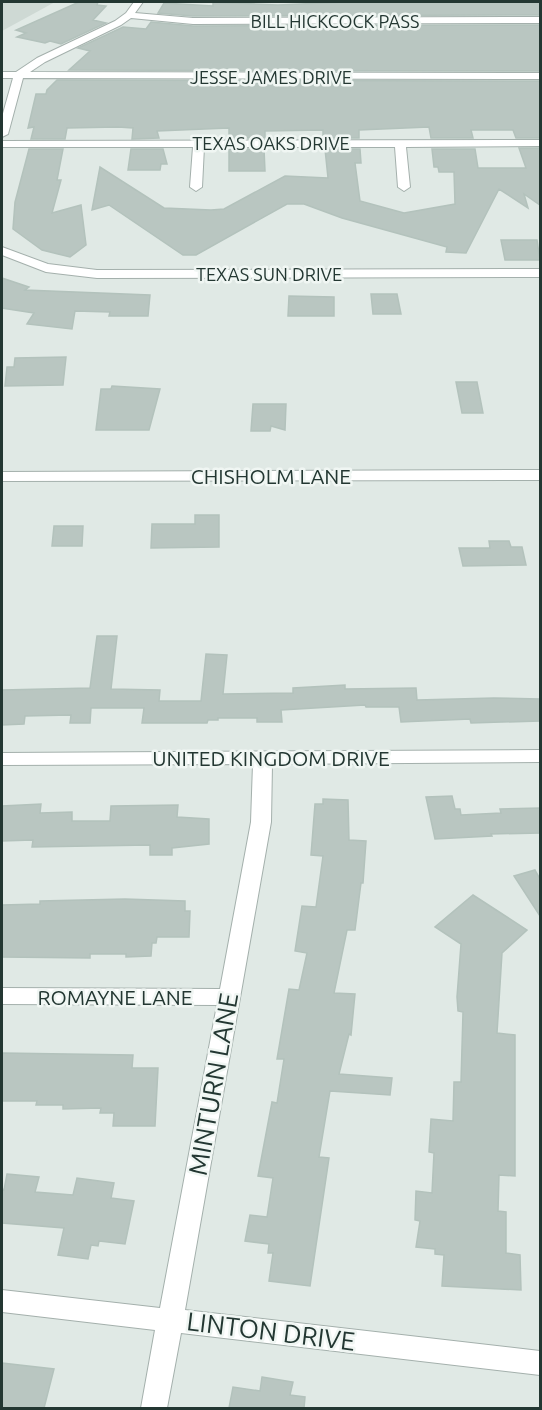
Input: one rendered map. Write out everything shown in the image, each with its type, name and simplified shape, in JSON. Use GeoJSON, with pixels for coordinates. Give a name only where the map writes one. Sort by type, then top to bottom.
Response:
{"type":"FeatureCollection","features":[{"type":"Feature","properties":{"kind":"street"},"geometry":{"type":"LineString","coordinates":[[2,134],[20,75],[41,60],[118,23],[129,15],[138,2]]}},
{"type":"Feature","properties":{"kind":"street","name":"BILL HICKCOCK PASS"},"geometry":{"type":"LineString","coordinates":[[129,15],[193,21],[540,21]]}},
{"type":"Feature","properties":{"kind":"street","name":"JESSE JAMES DRIVE"},"geometry":{"type":"LineString","coordinates":[[2,75],[540,76]]}},
{"type":"Feature","properties":{"kind":"street"},"geometry":{"type":"LineString","coordinates":[[196,187],[199,143]]}},
{"type":"Feature","properties":{"kind":"street"},"geometry":{"type":"LineString","coordinates":[[400,143],[404,187]]}},
{"type":"Feature","properties":{"kind":"street","name":"TEXAS OAKS DRIVE"},"geometry":{"type":"LineString","coordinates":[[2,144],[540,143]]}},
{"type":"Feature","properties":{"kind":"street","name":"TEXAS SUN DRIVE"},"geometry":{"type":"LineString","coordinates":[[2,251],[46,268],[97,274],[540,273]]}},
{"type":"Feature","properties":{"kind":"street","name":"CHISHOLM LANE"},"geometry":{"type":"LineString","coordinates":[[2,477],[540,476]]}},
{"type":"Feature","properties":{"kind":"street","name":"UNITED KINGDOM DRIVE"},"geometry":{"type":"LineString","coordinates":[[2,759],[540,756]]}},
{"type":"Feature","properties":{"kind":"street","name":"MINTURN LANE"},"geometry":{"type":"LineString","coordinates":[[154,1408],[261,822],[263,759]]}},
{"type":"Feature","properties":{"kind":"street","name":"ROMAYNE LANE"},"geometry":{"type":"LineString","coordinates":[[2,996],[229,997]]}},
{"type":"Feature","properties":{"kind":"street","name":"LINTON DRIVE"},"geometry":{"type":"LineString","coordinates":[[2,1301],[540,1363]]}},
{"type":"Feature","properties":{"kind":"shaded area"},"geometry":{"type":"Polygon","coordinates":[[[2,2],[55,2],[2,31],[2,2]]]}},
{"type":"Feature","properties":{"kind":"building"},"geometry":{"type":"Polygon","coordinates":[[[79,2],[98,2],[97,5],[106,6],[93,20],[106,23],[61,44],[17,37],[26,33],[16,30],[79,2]]]}},
{"type":"Feature","properties":{"kind":"building"},"geometry":{"type":"Polygon","coordinates":[[[213,2],[278,5],[345,2],[540,2],[540,15],[193,16],[158,13],[164,3],[213,6],[213,2]]]}},
{"type":"Feature","properties":{"kind":"building"},"geometry":{"type":"Polygon","coordinates":[[[151,22],[193,26],[540,25],[540,71],[69,70],[90,51],[78,48],[123,27],[146,29],[151,22]]]}},
{"type":"Feature","properties":{"kind":"building"},"geometry":{"type":"Polygon","coordinates":[[[57,80],[540,81],[540,138],[516,138],[513,130],[471,130],[473,138],[431,138],[429,127],[359,130],[359,138],[323,138],[323,130],[265,131],[265,138],[229,138],[229,128],[157,131],[159,138],[132,139],[133,128],[118,127],[67,128],[65,139],[31,139],[34,127],[28,128],[36,94],[46,94],[57,80]]]}},
{"type":"Feature","properties":{"kind":"building"},"geometry":{"type":"Polygon","coordinates":[[[519,148],[540,148],[540,205],[524,194],[528,208],[499,189],[466,253],[446,252],[447,247],[342,218],[304,204],[287,204],[196,255],[183,255],[109,205],[92,210],[100,167],[164,208],[211,210],[224,209],[285,176],[328,178],[325,149],[360,149],[361,163],[355,163],[360,201],[404,213],[455,204],[454,172],[439,172],[438,167],[434,167],[432,149],[475,149],[478,168],[526,168],[519,148]]]}},
{"type":"Feature","properties":{"kind":"building"},"geometry":{"type":"Polygon","coordinates":[[[29,149],[63,149],[57,180],[61,180],[52,213],[81,205],[86,245],[70,257],[42,250],[13,229],[15,202],[29,149]]]}},
{"type":"Feature","properties":{"kind":"building"},"geometry":{"type":"Polygon","coordinates":[[[131,149],[163,149],[167,164],[161,164],[160,170],[128,170],[131,149]]]}},
{"type":"Feature","properties":{"kind":"building"},"geometry":{"type":"Polygon","coordinates":[[[229,149],[264,149],[265,171],[229,171],[229,149]]]}},
{"type":"Feature","properties":{"kind":"building"},"geometry":{"type":"Polygon","coordinates":[[[501,240],[537,240],[540,260],[505,260],[501,240]]]}},
{"type":"Feature","properties":{"kind":"building"},"geometry":{"type":"Polygon","coordinates":[[[2,278],[29,287],[25,290],[150,295],[148,316],[109,316],[110,312],[75,311],[72,329],[27,324],[34,313],[2,308],[2,278]]]}},
{"type":"Feature","properties":{"kind":"building"},"geometry":{"type":"Polygon","coordinates":[[[371,294],[397,294],[401,314],[373,314],[371,294]]]}},
{"type":"Feature","properties":{"kind":"building"},"geometry":{"type":"Polygon","coordinates":[[[289,296],[334,297],[334,316],[288,316],[289,296]]]}},
{"type":"Feature","properties":{"kind":"building"},"geometry":{"type":"Polygon","coordinates":[[[66,357],[63,385],[5,386],[7,367],[14,367],[15,358],[66,357]]]}},
{"type":"Feature","properties":{"kind":"building"},"geometry":{"type":"Polygon","coordinates":[[[456,382],[477,382],[483,413],[462,413],[456,382]]]}},
{"type":"Feature","properties":{"kind":"building"},"geometry":{"type":"Polygon","coordinates":[[[112,386],[160,389],[149,430],[96,430],[101,389],[111,389],[112,386]]]}},
{"type":"Feature","properties":{"kind":"building"},"geometry":{"type":"Polygon","coordinates":[[[253,404],[286,404],[285,430],[271,426],[270,431],[251,431],[253,404]]]}},
{"type":"Feature","properties":{"kind":"building"},"geometry":{"type":"Polygon","coordinates":[[[195,515],[219,515],[219,547],[151,548],[152,524],[195,524],[195,515]]]}},
{"type":"Feature","properties":{"kind":"building"},"geometry":{"type":"Polygon","coordinates":[[[54,526],[83,526],[82,546],[52,546],[54,526]]]}},
{"type":"Feature","properties":{"kind":"building"},"geometry":{"type":"Polygon","coordinates":[[[489,541],[509,541],[511,547],[522,547],[526,565],[463,566],[459,548],[490,548],[489,541]]]}},
{"type":"Feature","properties":{"kind":"building"},"geometry":{"type":"Polygon","coordinates":[[[97,636],[117,636],[111,689],[160,690],[159,701],[201,701],[206,654],[227,655],[223,694],[293,693],[293,688],[345,685],[345,689],[416,688],[417,700],[540,699],[540,721],[471,723],[470,719],[401,722],[399,707],[366,707],[365,705],[281,710],[282,722],[257,722],[257,718],[218,718],[218,720],[208,720],[207,723],[142,723],[144,708],[91,708],[90,723],[70,723],[71,715],[25,716],[24,724],[2,725],[2,690],[90,688],[97,636]]]}},
{"type":"Feature","properties":{"kind":"building"},"geometry":{"type":"Polygon","coordinates":[[[452,796],[455,809],[460,809],[461,815],[501,813],[500,809],[540,808],[540,833],[435,839],[426,797],[452,796]]]}},
{"type":"Feature","properties":{"kind":"building"},"geometry":{"type":"Polygon","coordinates":[[[323,799],[348,800],[349,840],[366,841],[363,883],[361,883],[355,930],[347,930],[334,993],[355,994],[351,1035],[349,1034],[339,1074],[392,1078],[390,1095],[330,1091],[319,1157],[329,1158],[310,1286],[269,1281],[273,1253],[268,1253],[269,1244],[245,1241],[250,1215],[267,1217],[273,1178],[258,1176],[272,1102],[277,1103],[284,1059],[277,1059],[289,989],[299,990],[307,953],[295,951],[302,906],[316,907],[323,856],[311,855],[315,804],[323,804],[323,799]]]}},
{"type":"Feature","properties":{"kind":"building"},"geometry":{"type":"Polygon","coordinates":[[[41,804],[40,813],[72,812],[72,821],[110,821],[111,806],[178,805],[177,817],[209,819],[209,844],[172,848],[172,855],[150,855],[150,845],[32,847],[33,840],[2,841],[2,806],[41,804]]]}},
{"type":"Feature","properties":{"kind":"building"},"geometry":{"type":"Polygon","coordinates":[[[535,870],[540,879],[540,916],[514,876],[535,870]]]}},
{"type":"Feature","properties":{"kind":"building"},"geometry":{"type":"Polygon","coordinates":[[[473,895],[527,930],[502,953],[497,1033],[515,1035],[515,1176],[499,1175],[498,1211],[506,1212],[506,1253],[520,1255],[521,1290],[442,1286],[444,1255],[435,1254],[435,1249],[416,1247],[420,1221],[415,1220],[416,1191],[432,1193],[434,1153],[429,1152],[431,1119],[453,1121],[454,1082],[461,1082],[463,1012],[458,1011],[457,997],[461,944],[435,927],[473,895]]]}},
{"type":"Feature","properties":{"kind":"building"},"geometry":{"type":"Polygon","coordinates":[[[125,899],[185,901],[185,911],[190,911],[189,937],[157,937],[156,943],[152,943],[151,956],[126,957],[126,954],[90,954],[90,958],[2,957],[2,905],[40,904],[40,901],[125,899]]]}},
{"type":"Feature","properties":{"kind":"building"},"geometry":{"type":"Polygon","coordinates":[[[2,1053],[133,1055],[132,1068],[158,1068],[155,1126],[113,1126],[114,1113],[100,1113],[101,1108],[63,1109],[63,1105],[36,1105],[37,1101],[2,1101],[2,1053]]]}},
{"type":"Feature","properties":{"kind":"building"},"geometry":{"type":"Polygon","coordinates":[[[7,1174],[39,1177],[35,1192],[73,1195],[77,1178],[114,1183],[111,1198],[134,1201],[125,1244],[99,1241],[98,1246],[91,1245],[88,1259],[58,1255],[64,1228],[2,1223],[2,1189],[4,1190],[7,1174]]]}},
{"type":"Feature","properties":{"kind":"building"},"geometry":{"type":"Polygon","coordinates":[[[2,1363],[54,1369],[44,1408],[2,1408],[2,1363]]]}},
{"type":"Feature","properties":{"kind":"building"},"geometry":{"type":"Polygon","coordinates":[[[262,1377],[293,1382],[290,1395],[305,1397],[304,1408],[229,1408],[233,1387],[260,1391],[262,1377]]]}}]}
